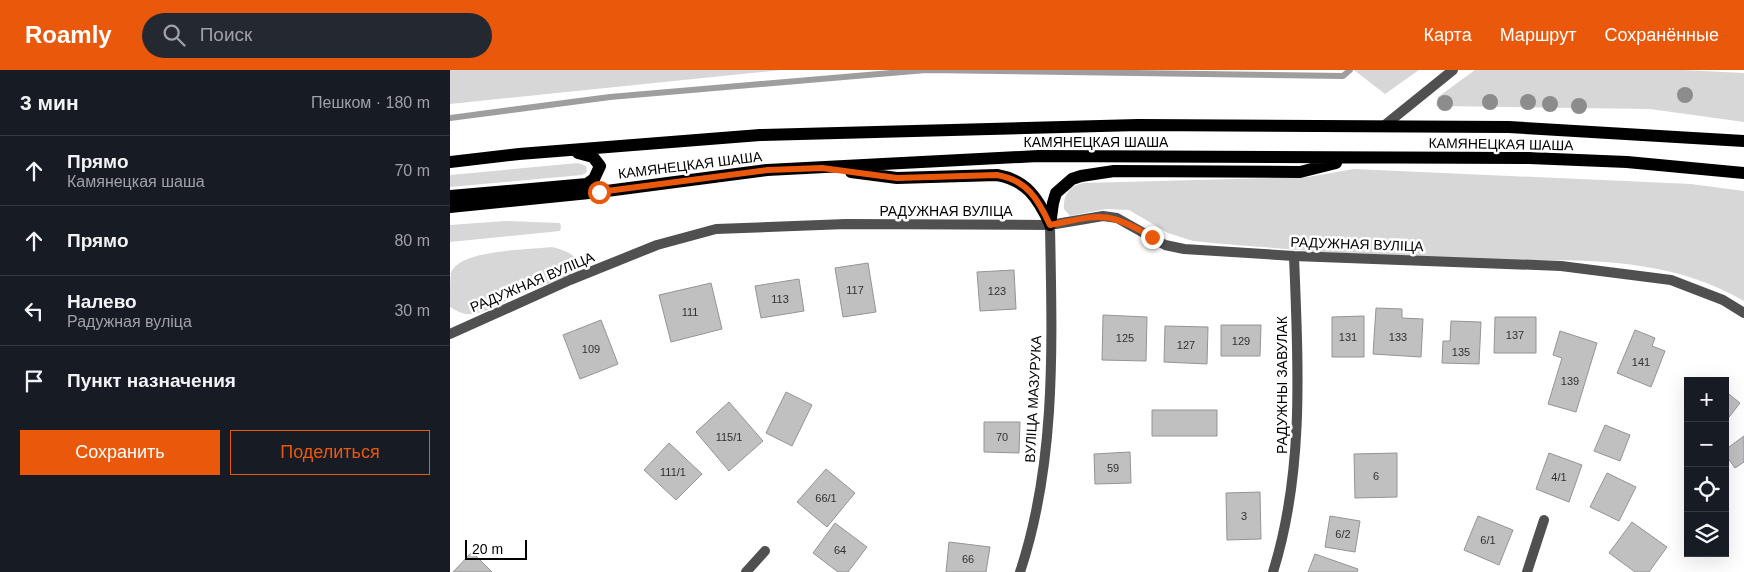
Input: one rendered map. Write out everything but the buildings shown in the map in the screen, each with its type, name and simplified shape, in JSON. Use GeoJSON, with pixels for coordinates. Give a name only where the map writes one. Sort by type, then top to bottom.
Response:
{"type":"FeatureCollection","features":[{"type":"Feature","properties":{"kind":"main road","name":"КАМЯНЕЦКАЯ ШАША"},"geometry":{"type":"LineString","coordinates":[[450,162],[556,151],[760,135],[1138,125],[1509,127],[1744,141]]}},
{"type":"Feature","properties":{"kind":"main road"},"geometry":{"type":"LineString","coordinates":[[450,196],[587,184],[598,173],[598,161],[592,157],[556,151]]}},
{"type":"Feature","properties":{"kind":"main road","name":"КАМЯНЕЦКАЯ ШАША"},"geometry":{"type":"LineString","coordinates":[[450,207],[599,192],[768,170],[1038,156],[1528,158],[1627,162],[1744,173]]}},
{"type":"Feature","properties":{"kind":"main road"},"geometry":{"type":"LineString","coordinates":[[1050,225],[1056,193],[1072,179],[1081,176],[1114,171],[1300,172],[1354,158]]}},
{"type":"Feature","properties":{"kind":"main road"},"geometry":{"type":"LineString","coordinates":[[822,168],[897,178],[997,175],[1009,177],[1029,189],[1037,198],[1050,225]]}},
{"type":"Feature","properties":{"kind":"street"},"geometry":{"type":"LineString","coordinates":[[1385,125],[1453,70]]}},
{"type":"Feature","properties":{"kind":"street","name":"РАДУЖНАЯ ВУЛІЦА"},"geometry":{"type":"LineString","coordinates":[[450,334],[570,280],[657,245],[716,229],[846,224],[1050,225],[1102,216],[1117,218],[1166,245],[1184,249],[1294,256],[1561,266],[1671,280],[1723,300],[1744,314]]}},
{"type":"Feature","properties":{"kind":"street","name":"ВУЛІЦА МАЗУРУКА"},"geometry":{"type":"LineString","coordinates":[[1020,572],[1046,455],[1051,318],[1050,225]]}},
{"type":"Feature","properties":{"kind":"street","name":"РАДУЖНЫ ЗАВУЛАК"},"geometry":{"type":"LineString","coordinates":[[1273,572],[1280,549],[1291,495],[1297,443],[1294,256]]}},
{"type":"Feature","properties":{"kind":"street"},"geometry":{"type":"LineString","coordinates":[[1527,572],[1544,520]]}},
{"type":"Feature","properties":{"kind":"street"},"geometry":{"type":"LineString","coordinates":[[746,572],[765,551]]}},
{"type":"Feature","properties":{"kind":"shaded area"},"geometry":{"type":"Polygon","coordinates":[[[450,70],[782,70],[450,104],[450,70]]]}},
{"type":"Feature","properties":{"kind":"shaded area"},"geometry":{"type":"Polygon","coordinates":[[[1354,70],[1419,70],[1385,94],[1354,70]]]}},
{"type":"Feature","properties":{"kind":"shaded area"},"geometry":{"type":"Polygon","coordinates":[[[1475,70],[1682,70],[1744,73],[1744,122],[1650,109],[1436,106],[1438,97],[1475,70]]]}},
{"type":"Feature","properties":{"kind":"shaded area"},"geometry":{"type":"Polygon","coordinates":[[[578,163],[586,166],[587,172],[582,175],[450,187],[450,175],[578,163]]]}},
{"type":"Feature","properties":{"kind":"shaded area"},"geometry":{"type":"Polygon","coordinates":[[[1354,169],[1691,184],[1744,191],[1744,301],[1708,284],[1672,272],[1634,265],[1595,261],[1412,258],[1213,243],[1193,241],[1168,233],[1129,210],[1106,209],[1070,216],[1064,209],[1068,192],[1083,183],[1308,177],[1354,169]]]}},
{"type":"Feature","properties":{"kind":"shaded area"},"geometry":{"type":"Polygon","coordinates":[[[505,221],[560,223],[561,227],[560,231],[450,242],[450,225],[505,221]]]}},
{"type":"Feature","properties":{"kind":"shaded area"},"geometry":{"type":"Polygon","coordinates":[[[552,247],[575,257],[580,264],[579,271],[561,280],[528,290],[479,313],[465,314],[450,307],[451,272],[458,264],[481,255],[497,252],[552,247]]]}},
{"type":"Feature","properties":{"kind":"waterway"},"geometry":{"type":"LineString","coordinates":[[450,118],[610,97],[926,70],[1343,76],[1350,70]]}},
{"type":"Feature","properties":{"kind":"route"},"geometry":{"type":"LineString","coordinates":[[599,192],[768,170],[822,168],[897,178],[997,175],[1009,177],[1029,189],[1042,206],[1050,225],[1086,217],[1102,216],[1117,218],[1152,237]]}}]}
